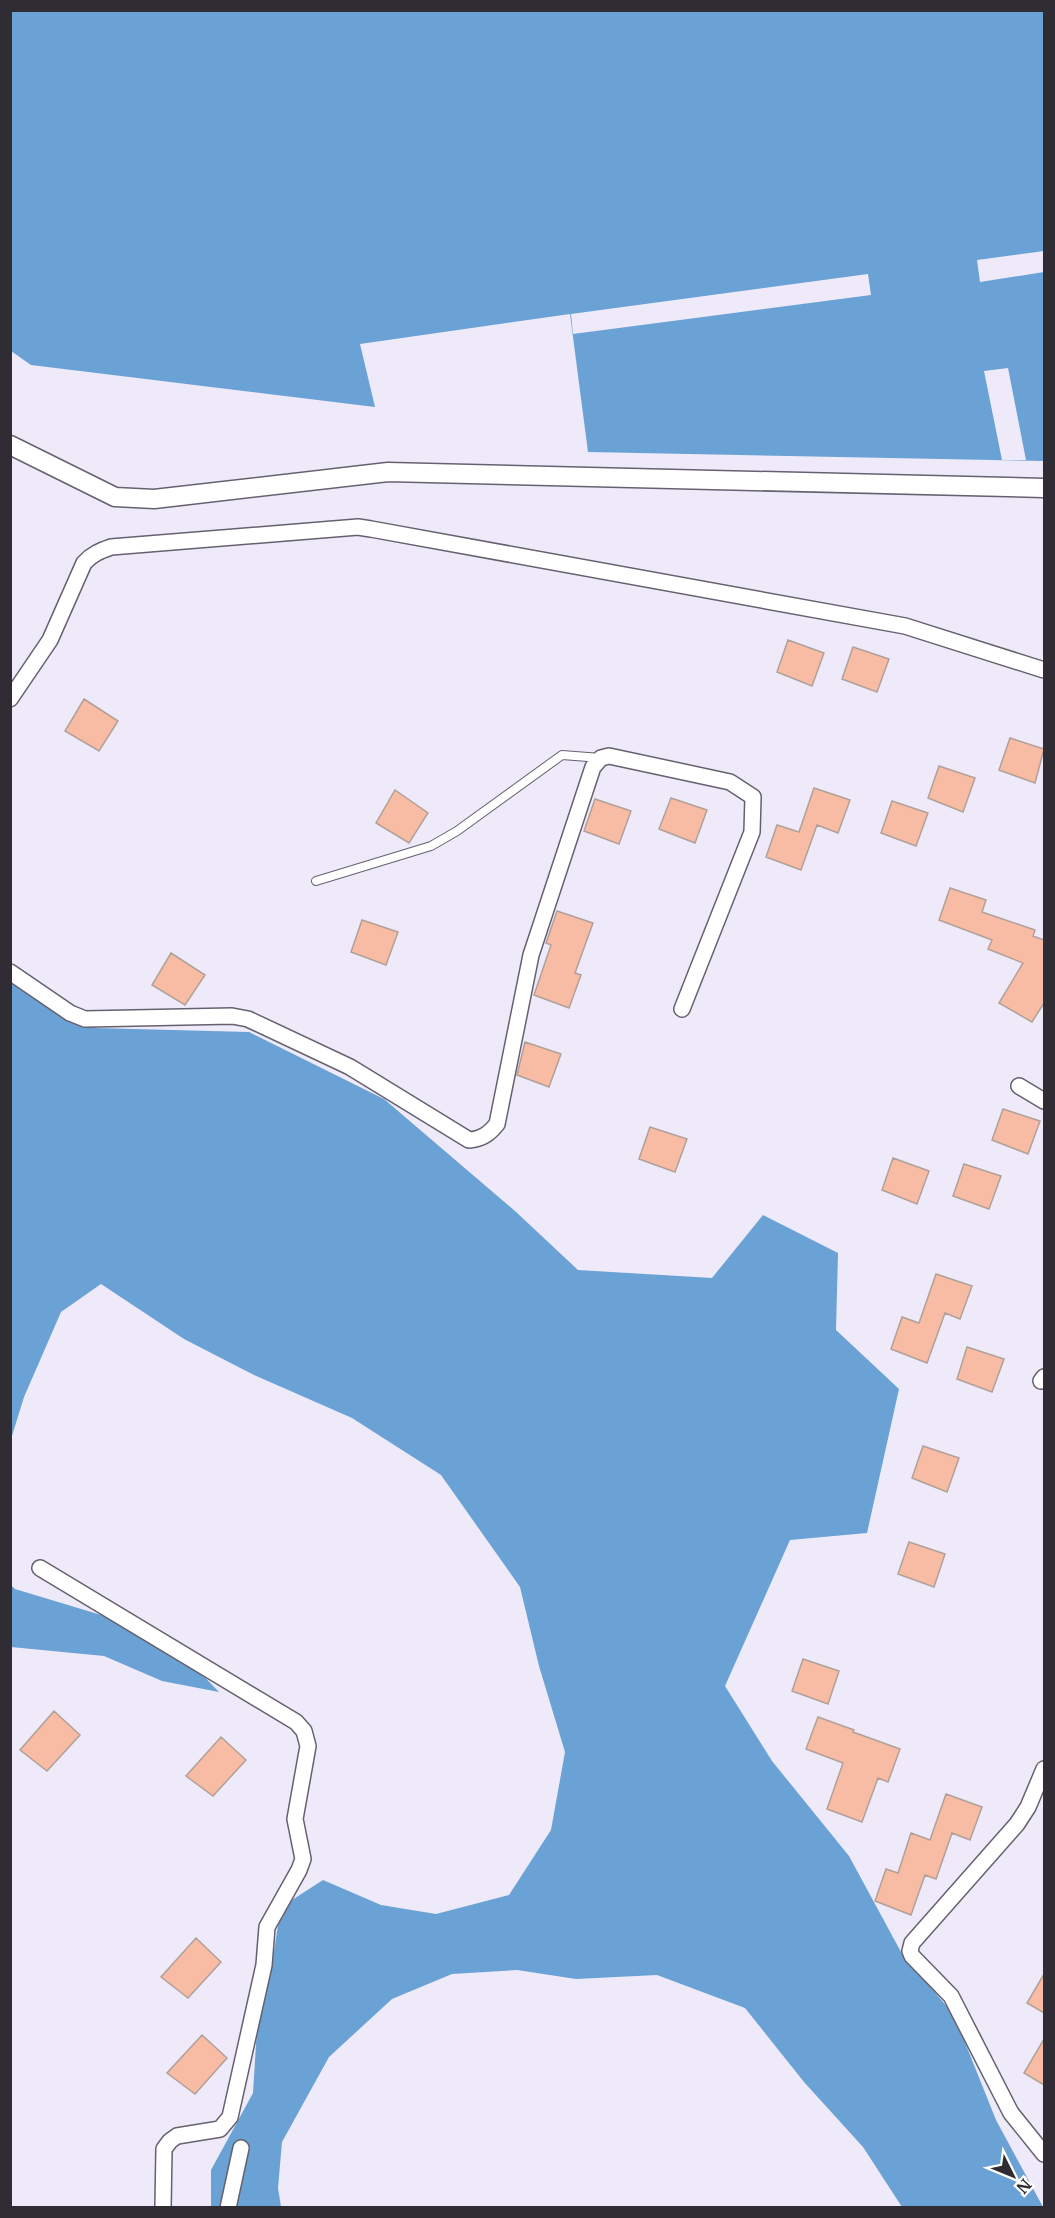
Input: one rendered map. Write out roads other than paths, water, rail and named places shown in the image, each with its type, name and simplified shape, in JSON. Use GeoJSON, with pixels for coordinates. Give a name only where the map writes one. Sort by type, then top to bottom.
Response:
{"type":"FeatureCollection","features":[{"type":"Feature","properties":{"kind":"street"},"geometry":{"type":"LineString","coordinates":[[10,445],[115,497],[154,499],[387,472],[1044,488]]}},
{"type":"Feature","properties":{"kind":"street"},"geometry":{"type":"LineString","coordinates":[[10,699],[50,640],[84,563],[99,551],[111,547],[358,527],[905,626],[1044,670]]}},
{"type":"Feature","properties":{"kind":"street"},"geometry":{"type":"LineString","coordinates":[[10,972],[70,1013],[85,1019],[232,1016],[248,1019],[350,1066],[469,1140],[479,1139],[490,1133],[497,1124],[531,955],[593,767],[601,758],[609,756],[730,782],[753,797],[752,832],[682,1009]]}},
{"type":"Feature","properties":{"kind":"street"},"geometry":{"type":"LineString","coordinates":[[1019,1086],[1044,1101]]}},
{"type":"Feature","properties":{"kind":"street"},"geometry":{"type":"LineString","coordinates":[[40,1568],[296,1722],[304,1731],[308,1746],[295,1819],[303,1859],[267,1927],[264,1965],[230,2117],[220,2129],[177,2136],[164,2149],[163,2208]]}},
{"type":"Feature","properties":{"kind":"street"},"geometry":{"type":"LineString","coordinates":[[1044,1769],[1028,1807],[1017,1824],[912,1943],[910,1951],[912,1956],[951,1996],[1011,2113],[1044,2154]]}},
{"type":"Feature","properties":{"kind":"street"},"geometry":{"type":"LineString","coordinates":[[228,2208],[241,2148]]}},
{"type":"Feature","properties":{"kind":"lane"},"geometry":{"type":"LineString","coordinates":[[316,881],[430,846],[457,831],[562,755],[601,758]]}},
{"type":"Feature","properties":{"kind":"water"},"geometry":{"type":"Polygon","coordinates":[[[10,11],[1044,11],[1044,461],[588,452],[570,314],[360,344],[375,407],[31,365],[11,351],[10,11]]]}},
{"type":"Feature","properties":{"kind":"water"},"geometry":{"type":"Polygon","coordinates":[[[11,982],[96,1028],[249,1032],[384,1099],[515,1211],[578,1270],[712,1278],[763,1215],[838,1253],[836,1330],[899,1389],[867,1533],[790,1540],[725,1686],[772,1761],[849,1856],[901,1952],[954,2015],[996,2120],[1043,2207],[902,2207],[863,2147],[804,2082],[745,2008],[657,1975],[576,1979],[517,1970],[452,1974],[392,1999],[329,2057],[282,2142],[278,2188],[281,2207],[211,2207],[211,2170],[253,2093],[257,2029],[271,1971],[278,1925],[292,1900],[323,1880],[381,1905],[436,1914],[509,1895],[551,1830],[565,1752],[539,1666],[520,1587],[441,1475],[352,1418],[254,1375],[184,1339],[101,1284],[61,1312],[24,1397],[11,1439],[11,982]]]}},
{"type":"Feature","properties":{"kind":"water"},"geometry":{"type":"Polygon","coordinates":[[[10,1584],[15,1589],[121,1621],[186,1658],[219,1692],[162,1681],[104,1656],[11,1647],[10,1584]]]}}]}
